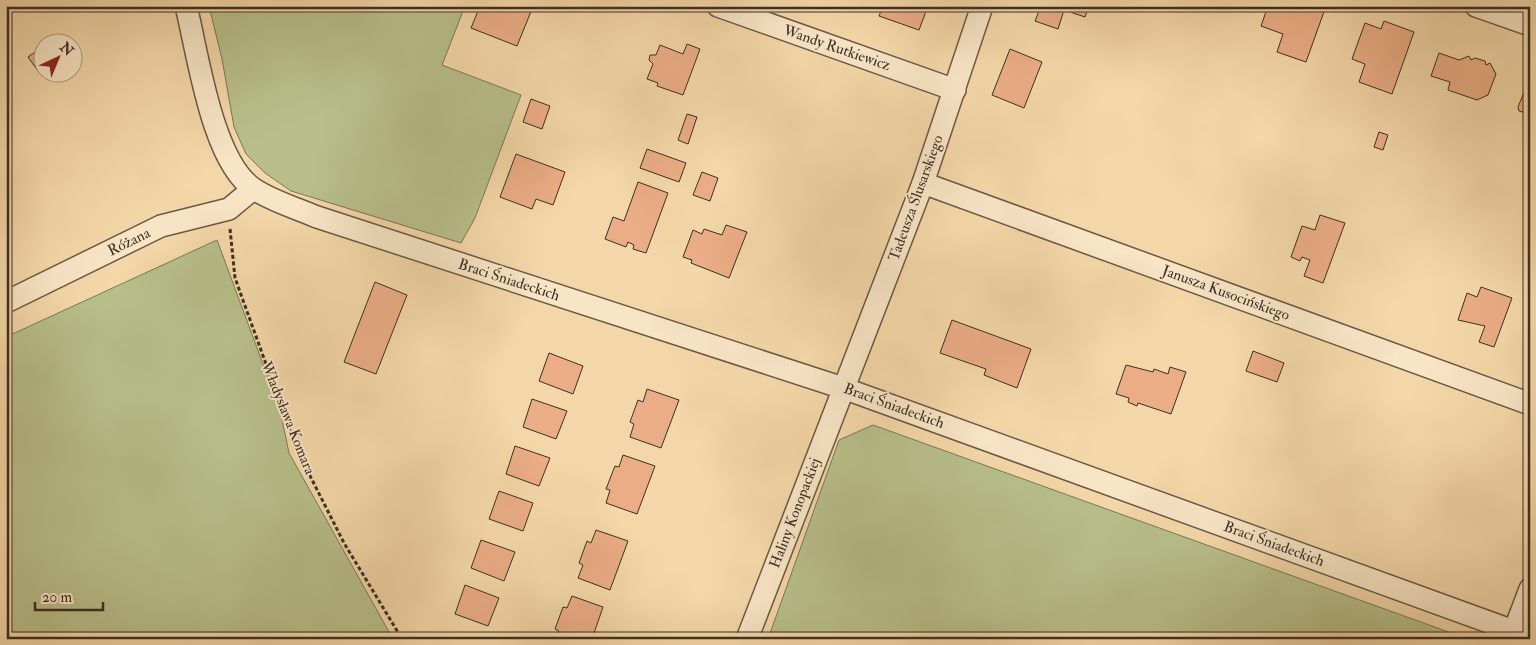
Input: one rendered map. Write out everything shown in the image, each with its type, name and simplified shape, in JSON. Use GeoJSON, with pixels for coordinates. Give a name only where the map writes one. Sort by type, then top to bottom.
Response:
{"type":"FeatureCollection","features":[{"type":"Feature","properties":{"kind":"street"},"geometry":{"type":"LineString","coordinates":[[186,6],[218,137],[232,166],[253,189]]}},
{"type":"Feature","properties":{"kind":"street","name":"Wandy Rutkiewicz"},"geometry":{"type":"LineString","coordinates":[[718,6],[955,90]]}},
{"type":"Feature","properties":{"kind":"street","name":"Tadeusza Ślusarskiego"},"geometry":{"type":"LineString","coordinates":[[843,388],[923,183],[982,6]]}},
{"type":"Feature","properties":{"kind":"street"},"geometry":{"type":"LineString","coordinates":[[1476,6],[1530,26]]}},
{"type":"Feature","properties":{"kind":"street","name":"Janusza Kusocińskiego"},"geometry":{"type":"LineString","coordinates":[[923,183],[1530,404]]}},
{"type":"Feature","properties":{"kind":"street","name":"Różana"},"geometry":{"type":"LineString","coordinates":[[6,302],[161,226],[229,209],[253,189]]}},
{"type":"Feature","properties":{"kind":"street","name":"Braci Śniadeckich"},"geometry":{"type":"LineString","coordinates":[[253,189],[317,217],[843,388],[1522,634]]}},
{"type":"Feature","properties":{"kind":"street","name":"Haliny Konopackiej"},"geometry":{"type":"LineString","coordinates":[[747,639],[843,388]]}},
{"type":"Feature","properties":{"kind":"street"},"geometry":{"type":"LineString","coordinates":[[1522,634],[1530,589]]}},
{"type":"Feature","properties":{"kind":"path","name":"Władysława Komara"},"geometry":{"type":"LineString","coordinates":[[229,209],[230,245],[236,278],[297,450],[344,543],[402,639]]}},
{"type":"Feature","properties":{"kind":"green space"},"geometry":{"type":"Polygon","coordinates":[[[209,6],[465,6],[442,65],[521,95],[475,218],[461,243],[291,191],[265,173],[246,154],[234,127],[222,59],[209,6]]]}},
{"type":"Feature","properties":{"kind":"green space"},"geometry":{"type":"Polygon","coordinates":[[[217,240],[280,410],[289,453],[393,639],[6,639],[6,337],[217,240]]]}},
{"type":"Feature","properties":{"kind":"green space"},"geometry":{"type":"Polygon","coordinates":[[[873,425],[1468,639],[768,639],[839,440],[873,425]]]}},
{"type":"Feature","properties":{"kind":"building"},"geometry":{"type":"Polygon","coordinates":[[[480,6],[526,6],[532,9],[517,46],[471,28],[480,6]]]}},
{"type":"Feature","properties":{"kind":"building"},"geometry":{"type":"Polygon","coordinates":[[[883,6],[928,6],[919,30],[879,16],[883,6]]]}},
{"type":"Feature","properties":{"kind":"building"},"geometry":{"type":"Polygon","coordinates":[[[1041,6],[1089,6],[1085,17],[1064,10],[1058,29],[1035,21],[1041,6]]]}},
{"type":"Feature","properties":{"kind":"building"},"geometry":{"type":"Polygon","coordinates":[[[1268,6],[1326,6],[1306,62],[1277,52],[1283,34],[1261,26],[1268,6]]]}},
{"type":"Feature","properties":{"kind":"building"},"geometry":{"type":"Polygon","coordinates":[[[1384,21],[1414,32],[1392,94],[1359,82],[1365,64],[1352,59],[1365,23],[1381,29],[1384,21]]]}},
{"type":"Feature","properties":{"kind":"building"},"geometry":{"type":"Polygon","coordinates":[[[687,44],[700,49],[683,95],[657,86],[658,83],[647,79],[653,64],[649,60],[650,55],[656,55],[660,45],[683,54],[687,44]]]}},
{"type":"Feature","properties":{"kind":"building"},"geometry":{"type":"Polygon","coordinates":[[[1010,49],[1042,62],[1024,108],[992,95],[1010,49]]]}},
{"type":"Feature","properties":{"kind":"building"},"geometry":{"type":"Polygon","coordinates":[[[1439,53],[1459,60],[1469,56],[1471,60],[1475,58],[1485,61],[1486,65],[1490,63],[1496,74],[1488,95],[1477,100],[1448,90],[1450,82],[1431,76],[1439,53]]]}},
{"type":"Feature","properties":{"kind":"building"},"geometry":{"type":"Polygon","coordinates":[[[32,54],[32,63],[28,57],[32,54]]]}},
{"type":"Feature","properties":{"kind":"building"},"geometry":{"type":"Polygon","coordinates":[[[1529,80],[1530,122],[1524,120],[1526,113],[1519,111],[1518,107],[1529,80]]]}},
{"type":"Feature","properties":{"kind":"building"},"geometry":{"type":"Polygon","coordinates":[[[531,99],[550,106],[542,129],[523,122],[531,99]]]}},
{"type":"Feature","properties":{"kind":"building"},"geometry":{"type":"Polygon","coordinates":[[[687,114],[697,117],[688,144],[678,140],[687,114]]]}},
{"type":"Feature","properties":{"kind":"building"},"geometry":{"type":"Polygon","coordinates":[[[1379,132],[1388,135],[1383,150],[1374,147],[1379,132]]]}},
{"type":"Feature","properties":{"kind":"building"},"geometry":{"type":"Polygon","coordinates":[[[647,149],[686,163],[679,182],[640,168],[647,149]]]}},
{"type":"Feature","properties":{"kind":"building"},"geometry":{"type":"Polygon","coordinates":[[[516,154],[565,172],[553,205],[536,199],[532,209],[500,197],[516,154]]]}},
{"type":"Feature","properties":{"kind":"building"},"geometry":{"type":"Polygon","coordinates":[[[702,172],[718,178],[710,201],[693,195],[702,172]]]}},
{"type":"Feature","properties":{"kind":"building"},"geometry":{"type":"Polygon","coordinates":[[[638,182],[668,193],[646,253],[633,249],[634,245],[628,242],[626,247],[605,239],[613,217],[624,221],[638,182]]]}},
{"type":"Feature","properties":{"kind":"building"},"geometry":{"type":"Polygon","coordinates":[[[1320,215],[1345,223],[1323,283],[1304,276],[1310,260],[1302,257],[1300,261],[1291,257],[1302,226],[1315,230],[1320,215]]]}},
{"type":"Feature","properties":{"kind":"building"},"geometry":{"type":"Polygon","coordinates":[[[726,225],[747,232],[729,278],[691,263],[692,260],[683,257],[693,230],[702,234],[704,229],[722,235],[726,225]]]}},
{"type":"Feature","properties":{"kind":"building"},"geometry":{"type":"Polygon","coordinates":[[[375,282],[407,295],[376,374],[344,362],[375,282]]]}},
{"type":"Feature","properties":{"kind":"building"},"geometry":{"type":"Polygon","coordinates":[[[1481,287],[1512,298],[1494,347],[1479,342],[1485,326],[1458,320],[1467,293],[1477,297],[1481,287]]]}},
{"type":"Feature","properties":{"kind":"building"},"geometry":{"type":"Polygon","coordinates":[[[952,320],[1031,349],[1017,388],[984,375],[986,369],[940,353],[952,320]]]}},
{"type":"Feature","properties":{"kind":"building"},"geometry":{"type":"Polygon","coordinates":[[[1253,351],[1284,363],[1277,382],[1246,371],[1253,351]]]}},
{"type":"Feature","properties":{"kind":"building"},"geometry":{"type":"Polygon","coordinates":[[[549,353],[583,366],[573,394],[539,381],[549,353]]]}},
{"type":"Feature","properties":{"kind":"building"},"geometry":{"type":"Polygon","coordinates":[[[1126,365],[1153,372],[1154,369],[1168,374],[1170,367],[1186,372],[1171,414],[1138,403],[1137,406],[1128,402],[1129,398],[1116,394],[1126,365]]]}},
{"type":"Feature","properties":{"kind":"building"},"geometry":{"type":"Polygon","coordinates":[[[647,389],[679,400],[661,448],[630,437],[634,424],[630,422],[638,400],[643,402],[647,389]]]}},
{"type":"Feature","properties":{"kind":"building"},"geometry":{"type":"Polygon","coordinates":[[[532,399],[567,411],[556,439],[523,427],[532,399]]]}},
{"type":"Feature","properties":{"kind":"building"},"geometry":{"type":"Polygon","coordinates":[[[515,446],[550,458],[539,486],[506,474],[515,446]]]}},
{"type":"Feature","properties":{"kind":"building"},"geometry":{"type":"Polygon","coordinates":[[[623,455],[655,466],[637,514],[606,503],[610,490],[606,489],[615,466],[619,467],[623,455]]]}},
{"type":"Feature","properties":{"kind":"building"},"geometry":{"type":"Polygon","coordinates":[[[499,491],[533,503],[523,531],[489,519],[499,491]]]}},
{"type":"Feature","properties":{"kind":"building"},"geometry":{"type":"Polygon","coordinates":[[[596,530],[628,541],[610,590],[578,578],[583,565],[579,563],[587,541],[591,543],[596,530]]]}},
{"type":"Feature","properties":{"kind":"building"},"geometry":{"type":"Polygon","coordinates":[[[481,540],[515,552],[504,581],[471,568],[481,540]]]}},
{"type":"Feature","properties":{"kind":"building"},"geometry":{"type":"Polygon","coordinates":[[[465,585],[499,598],[488,626],[455,614],[465,585]]]}},
{"type":"Feature","properties":{"kind":"building"},"geometry":{"type":"Polygon","coordinates":[[[572,596],[603,607],[592,639],[556,639],[559,631],[555,629],[563,607],[567,608],[572,596]]]}}]}
